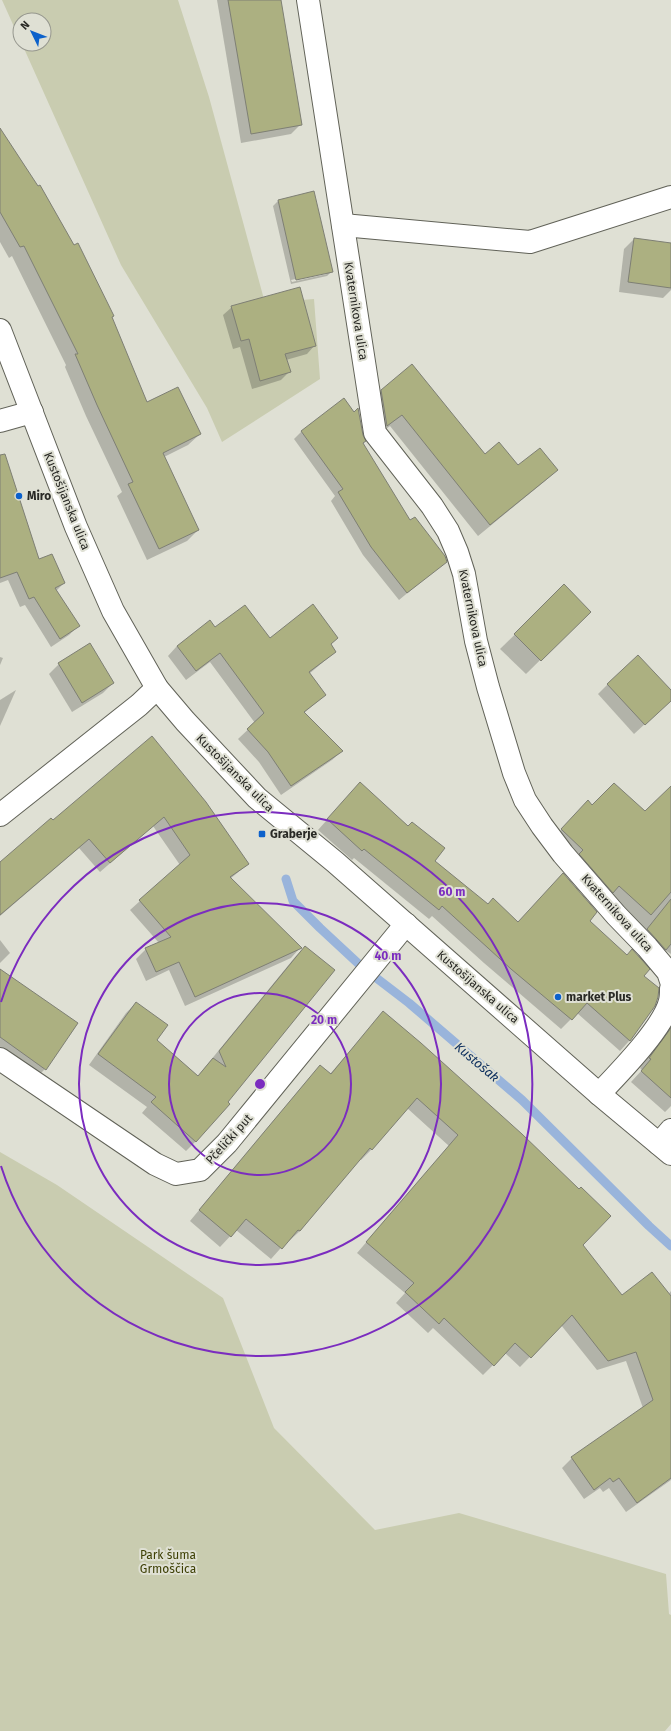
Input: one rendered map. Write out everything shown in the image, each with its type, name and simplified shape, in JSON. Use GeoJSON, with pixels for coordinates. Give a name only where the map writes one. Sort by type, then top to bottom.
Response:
{"type":"FeatureCollection","features":[{"type":"Feature","properties":{"kind":"street","name":"Kvaternikova ulica"},"geometry":{"type":"LineString","coordinates":[[308,0],[375,433],[432,506],[448,531],[457,552],[464,574],[476,641],[488,687],[514,773],[525,800],[563,854],[616,915],[661,963],[668,972],[671,981]]}},
{"type":"Feature","properties":{"kind":"street"},"geometry":{"type":"LineString","coordinates":[[342,225],[530,242],[671,197]]}},
{"type":"Feature","properties":{"kind":"street","name":"Kustošijanska ulica"},"geometry":{"type":"LineString","coordinates":[[0,330],[76,527],[113,611],[158,688],[184,721],[257,798],[335,862],[599,1094],[667,1143]]}},
{"type":"Feature","properties":{"kind":"street"},"geometry":{"type":"LineString","coordinates":[[0,421],[32,412]]}},
{"type":"Feature","properties":{"kind":"street"},"geometry":{"type":"LineString","coordinates":[[0,815],[139,705],[158,688]]}},
{"type":"Feature","properties":{"kind":"street","name":"Pčelički put"},"geometry":{"type":"LineString","coordinates":[[0,1059],[155,1164],[176,1174],[200,1170],[227,1143],[379,959],[406,924]]}},
{"type":"Feature","properties":{"kind":"street"},"geometry":{"type":"LineString","coordinates":[[599,1094],[644,1042],[664,1016],[670,1001],[671,989]]}},
{"type":"Feature","properties":{"kind":"green space"},"geometry":{"type":"Polygon","coordinates":[[[2,0],[178,0],[209,97],[265,303],[314,299],[320,379],[222,442],[207,408],[121,265],[26,52],[52,52],[52,12],[12,12],[12,22],[2,0]]]}},
{"type":"Feature","properties":{"kind":"green space","name":"Park šuma Grmoščica"},"geometry":{"type":"Polygon","coordinates":[[[0,1152],[57,1185],[223,1298],[274,1428],[375,1530],[459,1513],[666,1574],[669,1614],[671,1615],[671,1724],[665,1731],[0,1731],[0,1152]]]}},
{"type":"Feature","properties":{"kind":"building"},"geometry":{"type":"Polygon","coordinates":[[[228,0],[281,0],[302,125],[251,134],[228,0]]]}},
{"type":"Feature","properties":{"kind":"building"},"geometry":{"type":"Polygon","coordinates":[[[0,128],[38,186],[40,185],[74,245],[78,243],[114,316],[112,317],[147,402],[178,387],[201,434],[163,453],[199,530],[159,549],[128,484],[133,482],[75,354],[78,354],[24,246],[20,247],[0,212],[0,128]]]}},
{"type":"Feature","properties":{"kind":"building"},"geometry":{"type":"Polygon","coordinates":[[[314,191],[333,272],[296,280],[278,200],[314,191]]]}},
{"type":"Feature","properties":{"kind":"building"},"geometry":{"type":"Polygon","coordinates":[[[634,238],[671,243],[671,288],[628,282],[634,238]]]}},
{"type":"Feature","properties":{"kind":"building"},"geometry":{"type":"Polygon","coordinates":[[[300,287],[316,346],[285,354],[291,372],[260,381],[249,339],[241,341],[231,306],[300,287]]]}},
{"type":"Feature","properties":{"kind":"building"},"geometry":{"type":"Polygon","coordinates":[[[412,364],[485,454],[499,442],[518,465],[540,448],[558,470],[490,525],[402,415],[387,426],[381,390],[412,364]]]}},
{"type":"Feature","properties":{"kind":"building"},"geometry":{"type":"Polygon","coordinates":[[[344,398],[354,412],[358,408],[363,435],[366,441],[363,443],[410,520],[415,517],[445,556],[447,562],[407,593],[371,547],[338,492],[343,489],[301,431],[344,398]]]}},
{"type":"Feature","properties":{"kind":"building"},"geometry":{"type":"Polygon","coordinates":[[[5,454],[39,559],[52,554],[65,583],[55,588],[80,626],[60,639],[34,597],[29,599],[17,572],[0,578],[0,455],[5,454]]]}},
{"type":"Feature","properties":{"kind":"building"},"geometry":{"type":"Polygon","coordinates":[[[564,584],[591,612],[541,661],[514,634],[564,584]]]}},
{"type":"Feature","properties":{"kind":"building"},"geometry":{"type":"Polygon","coordinates":[[[313,604],[338,638],[331,644],[336,652],[309,672],[326,695],[304,712],[343,751],[291,786],[268,752],[247,729],[264,713],[220,653],[196,671],[177,646],[210,620],[215,627],[245,605],[270,638],[313,604]]]}},
{"type":"Feature","properties":{"kind":"building"},"geometry":{"type":"Polygon","coordinates":[[[90,643],[114,683],[82,703],[58,663],[90,643]]]}},
{"type":"Feature","properties":{"kind":"building"},"geometry":{"type":"Polygon","coordinates":[[[638,655],[671,690],[671,701],[645,725],[607,684],[638,655]]]}},
{"type":"Feature","properties":{"kind":"building"},"geometry":{"type":"Polygon","coordinates":[[[152,736],[206,802],[249,864],[230,877],[302,948],[195,997],[179,962],[156,972],[145,948],[171,937],[139,900],[190,855],[164,817],[110,863],[89,839],[0,915],[0,862],[51,818],[53,820],[152,736]]]}},
{"type":"Feature","properties":{"kind":"building"},"geometry":{"type":"Polygon","coordinates":[[[360,782],[408,826],[412,822],[445,848],[435,861],[488,904],[493,898],[518,922],[563,873],[597,912],[590,921],[627,955],[632,949],[650,969],[644,976],[659,988],[655,1006],[630,1041],[587,1003],[572,1020],[511,969],[442,906],[439,910],[364,849],[362,851],[327,819],[360,782]]]}},
{"type":"Feature","properties":{"kind":"building"},"geometry":{"type":"Polygon","coordinates":[[[614,783],[645,811],[671,786],[671,892],[651,915],[619,886],[613,893],[579,854],[583,850],[561,829],[588,800],[592,805],[614,783]]]}},
{"type":"Feature","properties":{"kind":"building"},"geometry":{"type":"Polygon","coordinates":[[[671,899],[671,944],[666,950],[647,929],[671,899]]]}},
{"type":"Feature","properties":{"kind":"building"},"geometry":{"type":"Polygon","coordinates":[[[305,946],[335,970],[228,1102],[230,1104],[196,1142],[151,1102],[156,1097],[98,1054],[136,1002],[168,1025],[157,1040],[198,1076],[213,1058],[226,1067],[219,1051],[305,946]]]}},
{"type":"Feature","properties":{"kind":"building"},"geometry":{"type":"Polygon","coordinates":[[[0,969],[78,1023],[46,1070],[0,1037],[0,969]]]}},
{"type":"Feature","properties":{"kind":"building"},"geometry":{"type":"Polygon","coordinates":[[[383,1011],[421,1043],[522,1134],[579,1189],[581,1187],[611,1216],[583,1245],[622,1295],[652,1272],[671,1296],[671,1478],[637,1503],[619,1478],[613,1482],[610,1478],[594,1490],[571,1457],[653,1400],[636,1352],[608,1361],[572,1315],[531,1358],[515,1343],[494,1366],[444,1318],[439,1324],[405,1292],[414,1283],[366,1242],[458,1135],[417,1098],[372,1150],[370,1148],[300,1231],[298,1230],[282,1249],[246,1219],[231,1237],[199,1210],[320,1065],[331,1074],[383,1011]]]}},
{"type":"Feature","properties":{"kind":"building"},"geometry":{"type":"Polygon","coordinates":[[[671,1028],[671,1098],[641,1071],[651,1059],[649,1058],[671,1028]]]}},
{"type":"Feature","properties":{"kind":"waterway","name":"Kustošak"},"geometry":{"type":"LineString","coordinates":[[286,879],[293,901],[320,928],[362,967],[409,1003],[522,1100],[671,1246]]}},
{"type":"Feature","properties":{"kind":"place","name":"Miro"},"geometry":{"type":"Point","coordinates":[19,496]}},
{"type":"Feature","properties":{"kind":"place","name":"Graberje"},"geometry":{"type":"Point","coordinates":[262,834]}},
{"type":"Feature","properties":{"kind":"place","name":"market Plus"},"geometry":{"type":"Point","coordinates":[558,997]}}]}
